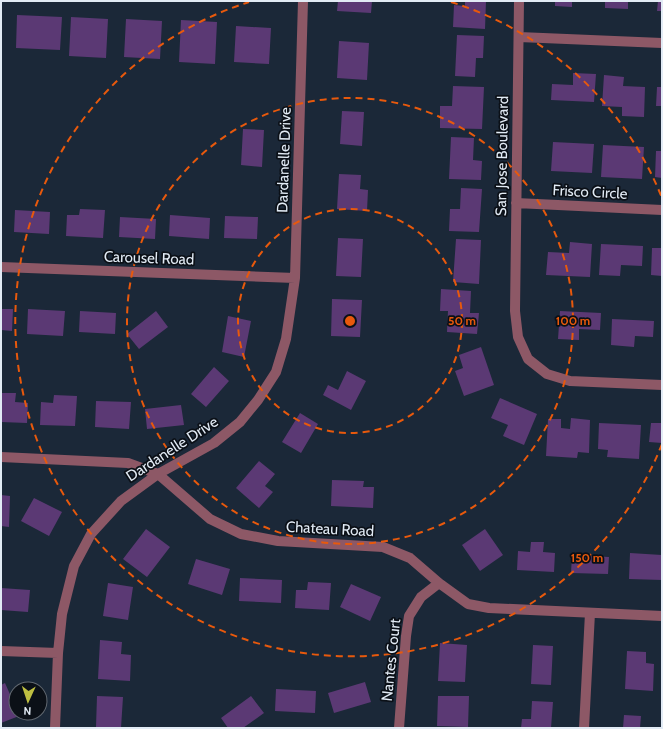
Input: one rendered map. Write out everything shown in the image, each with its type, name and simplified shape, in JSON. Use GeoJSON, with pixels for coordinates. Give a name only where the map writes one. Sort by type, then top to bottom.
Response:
{"type":"FeatureCollection","features":[{"type":"Feature","properties":{"kind":"street","name":"Dardanelle Drive"},"geometry":{"type":"LineString","coordinates":[[55,728],[58,653],[62,614],[74,566],[91,534],[121,501],[158,474],[214,443],[240,422],[258,400],[276,372],[286,339],[295,278],[303,1]]}},
{"type":"Feature","properties":{"kind":"street","name":"San Jose Boulevard"},"geometry":{"type":"LineString","coordinates":[[519,1],[515,311],[518,337],[528,358],[547,374],[570,381],[662,385]]}},
{"type":"Feature","properties":{"kind":"street"},"geometry":{"type":"LineString","coordinates":[[519,37],[662,43]]}},
{"type":"Feature","properties":{"kind":"street","name":"Frisco Circle"},"geometry":{"type":"LineString","coordinates":[[516,203],[662,210]]}},
{"type":"Feature","properties":{"kind":"street","name":"Carousel Road"},"geometry":{"type":"LineString","coordinates":[[1,267],[295,278]]}},
{"type":"Feature","properties":{"kind":"street","name":"Chateau Road"},"geometry":{"type":"LineString","coordinates":[[1,457],[128,463],[158,474],[210,519],[241,534],[278,541],[383,547],[410,558],[439,584],[468,604],[489,608],[662,616]]}},
{"type":"Feature","properties":{"kind":"street","name":"Nantes Court"},"geometry":{"type":"LineString","coordinates":[[399,728],[406,636],[409,616],[421,597],[439,584]]}},
{"type":"Feature","properties":{"kind":"street"},"geometry":{"type":"LineString","coordinates":[[584,728],[590,613]]}},
{"type":"Feature","properties":{"kind":"street"},"geometry":{"type":"LineString","coordinates":[[1,651],[58,653]]}},
{"type":"Feature","properties":{"kind":"building"},"geometry":{"type":"Polygon","coordinates":[[[338,1],[372,1],[371,13],[337,11],[338,1]]]}},
{"type":"Feature","properties":{"kind":"building"},"geometry":{"type":"Polygon","coordinates":[[[465,1],[486,1],[485,29],[453,27],[454,5],[465,6],[465,1]]]}},
{"type":"Feature","properties":{"kind":"building"},"geometry":{"type":"Polygon","coordinates":[[[555,1],[572,1],[572,7],[555,6],[555,1]]]}},
{"type":"Feature","properties":{"kind":"building"},"geometry":{"type":"Polygon","coordinates":[[[605,1],[628,1],[628,9],[605,8],[605,1]]]}},
{"type":"Feature","properties":{"kind":"building"},"geometry":{"type":"Polygon","coordinates":[[[658,1],[662,1],[662,11],[657,11],[658,1]]]}},
{"type":"Feature","properties":{"kind":"building"},"geometry":{"type":"Polygon","coordinates":[[[17,15],[62,17],[60,50],[16,48],[17,15]]]}},
{"type":"Feature","properties":{"kind":"building"},"geometry":{"type":"Polygon","coordinates":[[[71,17],[108,19],[106,58],[69,56],[71,17]]]}},
{"type":"Feature","properties":{"kind":"building"},"geometry":{"type":"Polygon","coordinates":[[[126,19],[162,21],[160,59],[124,57],[126,19]]]}},
{"type":"Feature","properties":{"kind":"building"},"geometry":{"type":"Polygon","coordinates":[[[181,20],[217,22],[215,64],[179,62],[181,20]]]}},
{"type":"Feature","properties":{"kind":"building"},"geometry":{"type":"Polygon","coordinates":[[[236,26],[271,28],[269,64],[234,62],[236,26]]]}},
{"type":"Feature","properties":{"kind":"building"},"geometry":{"type":"Polygon","coordinates":[[[457,35],[484,36],[483,58],[476,58],[475,77],[455,76],[457,35]]]}},
{"type":"Feature","properties":{"kind":"building"},"geometry":{"type":"Polygon","coordinates":[[[339,41],[369,43],[367,80],[337,78],[339,41]]]}},
{"type":"Feature","properties":{"kind":"building"},"geometry":{"type":"Polygon","coordinates":[[[573,73],[596,74],[594,102],[551,100],[552,84],[573,85],[573,73]]]}},
{"type":"Feature","properties":{"kind":"building"},"geometry":{"type":"Polygon","coordinates":[[[604,75],[624,77],[623,86],[645,87],[644,117],[622,116],[622,107],[602,106],[604,75]]]}},
{"type":"Feature","properties":{"kind":"building"},"geometry":{"type":"Polygon","coordinates":[[[453,86],[484,87],[482,129],[440,128],[440,106],[452,106],[453,86]]]}},
{"type":"Feature","properties":{"kind":"building"},"geometry":{"type":"Polygon","coordinates":[[[657,87],[662,87],[662,106],[656,106],[657,87]]]}},
{"type":"Feature","properties":{"kind":"building"},"geometry":{"type":"Polygon","coordinates":[[[342,111],[364,112],[362,146],[340,144],[342,111]]]}},
{"type":"Feature","properties":{"kind":"building"},"geometry":{"type":"Polygon","coordinates":[[[243,129],[264,130],[262,167],[241,165],[243,129]]]}},
{"type":"Feature","properties":{"kind":"building"},"geometry":{"type":"Polygon","coordinates":[[[451,137],[474,138],[473,160],[482,161],[481,180],[449,179],[451,137]]]}},
{"type":"Feature","properties":{"kind":"building"},"geometry":{"type":"Polygon","coordinates":[[[553,142],[594,144],[592,173],[551,171],[553,142]]]}},
{"type":"Feature","properties":{"kind":"building"},"geometry":{"type":"Polygon","coordinates":[[[603,145],[644,147],[642,179],[601,177],[603,145]]]}},
{"type":"Feature","properties":{"kind":"building"},"geometry":{"type":"Polygon","coordinates":[[[656,151],[662,151],[662,178],[655,177],[656,151]]]}},
{"type":"Feature","properties":{"kind":"building"},"geometry":{"type":"Polygon","coordinates":[[[339,174],[361,175],[360,189],[368,190],[367,211],[337,209],[339,174]]]}},
{"type":"Feature","properties":{"kind":"building"},"geometry":{"type":"Polygon","coordinates":[[[461,188],[482,189],[479,232],[449,231],[450,209],[460,209],[461,188]]]}},
{"type":"Feature","properties":{"kind":"building"},"geometry":{"type":"Polygon","coordinates":[[[80,209],[105,210],[103,238],[66,236],[67,215],[79,215],[80,209]]]}},
{"type":"Feature","properties":{"kind":"building"},"geometry":{"type":"Polygon","coordinates":[[[15,210],[50,212],[49,234],[14,232],[15,210]]]}},
{"type":"Feature","properties":{"kind":"building"},"geometry":{"type":"Polygon","coordinates":[[[170,215],[210,218],[209,239],[169,236],[170,215]]]}},
{"type":"Feature","properties":{"kind":"building"},"geometry":{"type":"Polygon","coordinates":[[[225,216],[258,217],[257,239],[224,238],[225,216]]]}},
{"type":"Feature","properties":{"kind":"building"},"geometry":{"type":"Polygon","coordinates":[[[120,217],[156,219],[155,239],[119,237],[120,217]]]}},
{"type":"Feature","properties":{"kind":"building"},"geometry":{"type":"Polygon","coordinates":[[[338,238],[363,239],[361,277],[336,276],[338,238]]]}},
{"type":"Feature","properties":{"kind":"building"},"geometry":{"type":"Polygon","coordinates":[[[456,239],[481,240],[479,284],[453,282],[456,239]]]}},
{"type":"Feature","properties":{"kind":"building"},"geometry":{"type":"Polygon","coordinates":[[[570,242],[592,244],[590,277],[546,275],[548,252],[569,253],[570,242]]]}},
{"type":"Feature","properties":{"kind":"building"},"geometry":{"type":"Polygon","coordinates":[[[601,244],[643,246],[642,266],[621,265],[620,276],[599,275],[601,244]]]}},
{"type":"Feature","properties":{"kind":"building"},"geometry":{"type":"Polygon","coordinates":[[[652,248],[662,248],[662,276],[651,275],[652,248]]]}},
{"type":"Feature","properties":{"kind":"building"},"geometry":{"type":"Polygon","coordinates":[[[441,289],[471,291],[470,313],[479,313],[477,334],[447,332],[448,311],[440,311],[441,289]]]}},
{"type":"Feature","properties":{"kind":"building"},"geometry":{"type":"Polygon","coordinates":[[[332,299],[362,300],[360,337],[331,336],[332,299]]]}},
{"type":"Feature","properties":{"kind":"building"},"geometry":{"type":"Polygon","coordinates":[[[1,309],[13,309],[12,331],[1,330],[1,309]]]}},
{"type":"Feature","properties":{"kind":"building"},"geometry":{"type":"Polygon","coordinates":[[[28,309],[65,311],[63,336],[27,334],[28,309]]]}},
{"type":"Feature","properties":{"kind":"building"},"geometry":{"type":"Polygon","coordinates":[[[80,311],[116,313],[115,334],[79,332],[80,311]]]}},
{"type":"Feature","properties":{"kind":"building"},"geometry":{"type":"Polygon","coordinates":[[[156,311],[168,327],[139,349],[127,334],[156,311]]]}},
{"type":"Feature","properties":{"kind":"building"},"geometry":{"type":"Polygon","coordinates":[[[560,311],[601,313],[600,330],[579,329],[579,340],[558,339],[560,311]]]}},
{"type":"Feature","properties":{"kind":"building"},"geometry":{"type":"Polygon","coordinates":[[[228,316],[251,321],[244,357],[222,352],[228,316]]]}},
{"type":"Feature","properties":{"kind":"building"},"geometry":{"type":"Polygon","coordinates":[[[612,319],[654,321],[653,337],[635,336],[634,347],[611,345],[612,319]]]}},
{"type":"Feature","properties":{"kind":"building"},"geometry":{"type":"Polygon","coordinates":[[[481,347],[494,385],[464,396],[455,371],[463,368],[459,355],[481,347]]]}},
{"type":"Feature","properties":{"kind":"building"},"geometry":{"type":"Polygon","coordinates":[[[214,367],[229,381],[206,407],[191,394],[214,367]]]}},
{"type":"Feature","properties":{"kind":"building"},"geometry":{"type":"Polygon","coordinates":[[[347,371],[366,381],[351,410],[323,395],[328,385],[338,390],[347,371]]]}},
{"type":"Feature","properties":{"kind":"building"},"geometry":{"type":"Polygon","coordinates":[[[1,393],[16,393],[15,402],[28,403],[27,423],[1,422],[1,393]]]}},
{"type":"Feature","properties":{"kind":"building"},"geometry":{"type":"Polygon","coordinates":[[[54,395],[77,396],[75,426],[40,425],[41,402],[53,403],[54,395]]]}},
{"type":"Feature","properties":{"kind":"building"},"geometry":{"type":"Polygon","coordinates":[[[500,398],[537,414],[524,445],[503,436],[508,425],[491,418],[500,398]]]}},
{"type":"Feature","properties":{"kind":"building"},"geometry":{"type":"Polygon","coordinates":[[[96,401],[131,402],[129,429],[95,427],[96,401]]]}},
{"type":"Feature","properties":{"kind":"building"},"geometry":{"type":"Polygon","coordinates":[[[181,405],[184,425],[147,429],[145,409],[181,405]]]}},
{"type":"Feature","properties":{"kind":"building"},"geometry":{"type":"Polygon","coordinates":[[[300,413],[318,424],[301,453],[282,442],[300,413]]]}},
{"type":"Feature","properties":{"kind":"building"},"geometry":{"type":"Polygon","coordinates":[[[571,418],[590,420],[589,453],[578,452],[577,458],[546,456],[548,419],[561,419],[561,428],[570,429],[571,418]]]}},
{"type":"Feature","properties":{"kind":"building"},"geometry":{"type":"Polygon","coordinates":[[[599,423],[641,425],[639,459],[607,457],[608,450],[598,449],[599,423]]]}},
{"type":"Feature","properties":{"kind":"building"},"geometry":{"type":"Polygon","coordinates":[[[651,423],[662,423],[662,443],[649,442],[651,423]]]}},
{"type":"Feature","properties":{"kind":"building"},"geometry":{"type":"Polygon","coordinates":[[[259,461],[275,474],[265,486],[273,492],[259,508],[236,488],[259,461]]]}},
{"type":"Feature","properties":{"kind":"building"},"geometry":{"type":"Polygon","coordinates":[[[332,480],[364,481],[363,487],[374,487],[373,508],[331,506],[332,480]]]}},
{"type":"Feature","properties":{"kind":"building"},"geometry":{"type":"Polygon","coordinates":[[[1,495],[10,496],[9,527],[1,526],[1,495]]]}},
{"type":"Feature","properties":{"kind":"building"},"geometry":{"type":"Polygon","coordinates":[[[34,498],[62,512],[49,536],[21,521],[34,498]]]}},
{"type":"Feature","properties":{"kind":"building"},"geometry":{"type":"Polygon","coordinates":[[[146,529],[170,547],[147,577],[123,559],[146,529]]]}},
{"type":"Feature","properties":{"kind":"building"},"geometry":{"type":"Polygon","coordinates":[[[485,529],[503,555],[480,571],[462,545],[485,529]]]}},
{"type":"Feature","properties":{"kind":"building"},"geometry":{"type":"Polygon","coordinates":[[[531,542],[544,542],[543,552],[555,553],[554,572],[517,570],[518,551],[530,552],[531,542]]]}},
{"type":"Feature","properties":{"kind":"building"},"geometry":{"type":"Polygon","coordinates":[[[630,553],[662,555],[662,580],[629,579],[630,553]]]}},
{"type":"Feature","properties":{"kind":"building"},"geometry":{"type":"Polygon","coordinates":[[[572,555],[609,557],[608,574],[571,573],[572,555]]]}},
{"type":"Feature","properties":{"kind":"building"},"geometry":{"type":"Polygon","coordinates":[[[196,559],[230,569],[222,595],[188,584],[196,559]]]}},
{"type":"Feature","properties":{"kind":"building"},"geometry":{"type":"Polygon","coordinates":[[[240,578],[282,580],[281,603],[239,601],[240,578]]]}},
{"type":"Feature","properties":{"kind":"building"},"geometry":{"type":"Polygon","coordinates":[[[308,582],[331,583],[329,610],[295,608],[296,590],[307,590],[308,582]]]}},
{"type":"Feature","properties":{"kind":"building"},"geometry":{"type":"Polygon","coordinates":[[[108,583],[133,587],[128,620],[103,616],[108,583]]]}},
{"type":"Feature","properties":{"kind":"building"},"geometry":{"type":"Polygon","coordinates":[[[351,584],[381,597],[370,621],[340,607],[351,584]]]}},
{"type":"Feature","properties":{"kind":"building"},"geometry":{"type":"Polygon","coordinates":[[[1,588],[30,590],[28,612],[1,610],[1,588]]]}},
{"type":"Feature","properties":{"kind":"building"},"geometry":{"type":"Polygon","coordinates":[[[100,640],[122,642],[121,654],[131,655],[130,681],[98,679],[100,640]]]}},
{"type":"Feature","properties":{"kind":"building"},"geometry":{"type":"Polygon","coordinates":[[[440,643],[467,645],[465,682],[438,681],[440,643]]]}},
{"type":"Feature","properties":{"kind":"building"},"geometry":{"type":"Polygon","coordinates":[[[533,645],[553,646],[551,685],[531,684],[533,645]]]}},
{"type":"Feature","properties":{"kind":"building"},"geometry":{"type":"Polygon","coordinates":[[[627,651],[646,652],[646,663],[654,664],[653,691],[625,689],[627,651]]]}},
{"type":"Feature","properties":{"kind":"building"},"geometry":{"type":"Polygon","coordinates":[[[365,682],[371,702],[334,713],[328,693],[365,682]]]}},
{"type":"Feature","properties":{"kind":"building"},"geometry":{"type":"Polygon","coordinates":[[[5,683],[8,690],[8,720],[1,723],[1,685],[5,683]]]}},
{"type":"Feature","properties":{"kind":"building"},"geometry":{"type":"Polygon","coordinates":[[[276,689],[316,691],[315,713],[275,711],[276,689]]]}},
{"type":"Feature","properties":{"kind":"building"},"geometry":{"type":"Polygon","coordinates":[[[97,696],[123,697],[121,728],[96,727],[97,696]]]}},
{"type":"Feature","properties":{"kind":"building"},"geometry":{"type":"Polygon","coordinates":[[[251,696],[264,713],[243,728],[228,728],[221,718],[251,696]]]}},
{"type":"Feature","properties":{"kind":"building"},"geometry":{"type":"Polygon","coordinates":[[[438,696],[469,696],[468,727],[437,726],[438,696]]]}},
{"type":"Feature","properties":{"kind":"building"},"geometry":{"type":"Polygon","coordinates":[[[532,701],[553,702],[551,728],[521,728],[522,719],[531,719],[532,701]]]}},
{"type":"Feature","properties":{"kind":"building"},"geometry":{"type":"Polygon","coordinates":[[[624,715],[641,716],[640,728],[623,728],[624,715]]]}}]}
